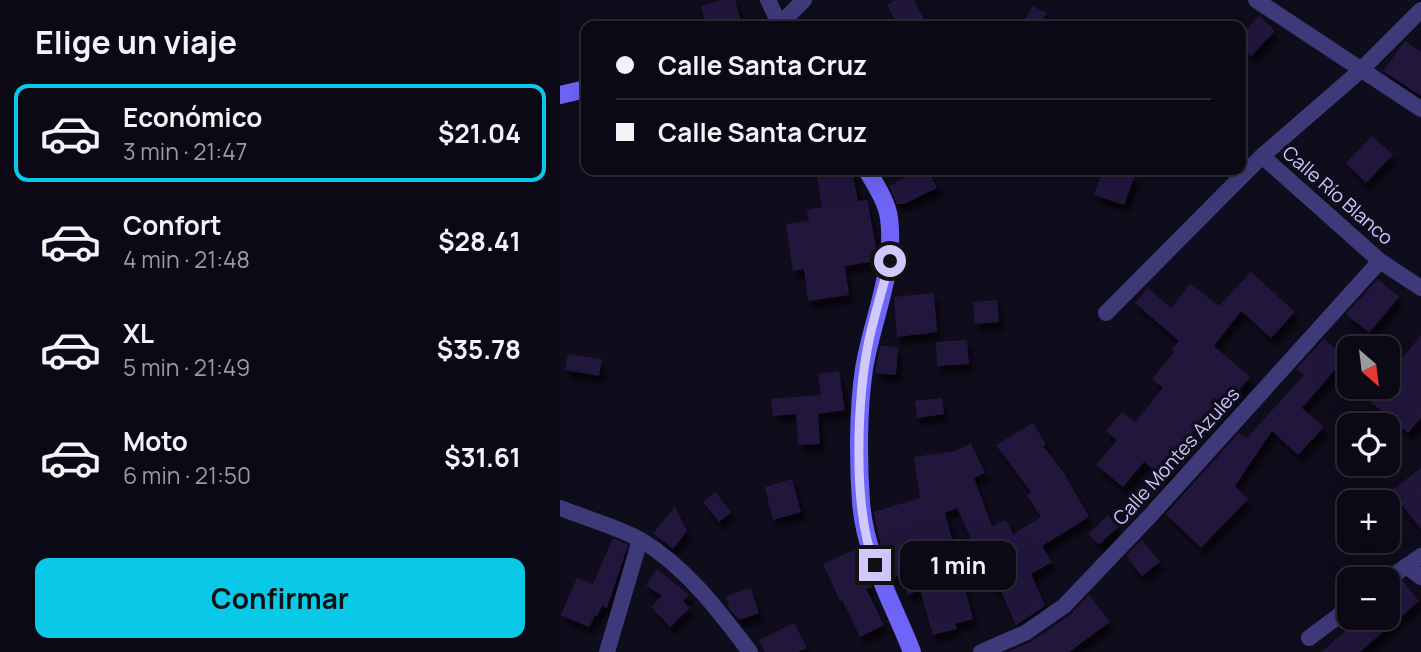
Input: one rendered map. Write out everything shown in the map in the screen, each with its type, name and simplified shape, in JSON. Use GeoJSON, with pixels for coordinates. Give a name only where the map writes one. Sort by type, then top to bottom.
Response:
{"type":"FeatureCollection","features":[{"type":"Feature","properties":{"kind":"street"},"geometry":{"type":"LineString","coordinates":[[768,0],[777,21]]}},
{"type":"Feature","properties":{"kind":"street"},"geometry":{"type":"LineString","coordinates":[[784,21],[804,0]]}},
{"type":"Feature","properties":{"kind":"street"},"geometry":{"type":"LineString","coordinates":[[1256,0],[1421,109]]}},
{"type":"Feature","properties":{"kind":"street"},"geometry":{"type":"LineString","coordinates":[[1246,172],[1361,70],[1421,10]]}},
{"type":"Feature","properties":{"kind":"street"},"geometry":{"type":"LineString","coordinates":[[560,95],[581,90]]}},
{"type":"Feature","properties":{"kind":"street","name":"Calle Río Blanco"},"geometry":{"type":"LineString","coordinates":[[1262,156],[1380,261],[1421,288]]}},
{"type":"Feature","properties":{"kind":"street"},"geometry":{"type":"LineString","coordinates":[[869,175],[889,216],[890,261],[869,339],[863,373],[861,502],[869,550],[912,652]]}},
{"type":"Feature","properties":{"kind":"street"},"geometry":{"type":"LineString","coordinates":[[1106,313],[1243,175]]}},
{"type":"Feature","properties":{"kind":"street","name":"Calle Montes Azules"},"geometry":{"type":"LineString","coordinates":[[981,652],[1025,633],[1064,606],[1150,517],[1380,261]]}},
{"type":"Feature","properties":{"kind":"street"},"geometry":{"type":"LineString","coordinates":[[560,508],[640,540],[684,573],[723,616],[750,652]]}},
{"type":"Feature","properties":{"kind":"street"},"geometry":{"type":"LineString","coordinates":[[607,652],[640,540]]}},
{"type":"Feature","properties":{"kind":"street"},"geometry":{"type":"LineString","coordinates":[[1400,570],[1421,555]]}},
{"type":"Feature","properties":{"kind":"street"},"geometry":{"type":"LineString","coordinates":[[1406,566],[1421,578]]}},
{"type":"Feature","properties":{"kind":"street"},"geometry":{"type":"LineString","coordinates":[[1309,638],[1337,617]]}},
{"type":"Feature","properties":{"kind":"building"},"geometry":{"type":"Polygon","coordinates":[[[735,0],[741,21],[706,21],[701,6],[735,0]]]}},
{"type":"Feature","properties":{"kind":"building"},"geometry":{"type":"Polygon","coordinates":[[[896,0],[914,0],[925,21],[895,21],[887,5],[896,0]]]}},
{"type":"Feature","properties":{"kind":"building"},"geometry":{"type":"Polygon","coordinates":[[[1032,6],[1047,13],[1043,21],[1024,21],[1032,6]]]}},
{"type":"Feature","properties":{"kind":"building"},"geometry":{"type":"Polygon","coordinates":[[[1259,16],[1275,31],[1251,56],[1246,51],[1246,30],[1259,16]]]}},
{"type":"Feature","properties":{"kind":"building"},"geometry":{"type":"Polygon","coordinates":[[[1405,41],[1421,52],[1421,96],[1383,71],[1405,41]]]}},
{"type":"Feature","properties":{"kind":"building"},"geometry":{"type":"Polygon","coordinates":[[[1372,136],[1393,155],[1366,183],[1346,163],[1372,136]]]}},
{"type":"Feature","properties":{"kind":"building"},"geometry":{"type":"Polygon","coordinates":[[[817,175],[853,175],[858,201],[867,200],[878,256],[877,261],[845,266],[849,295],[808,301],[804,269],[793,271],[786,224],[809,221],[807,210],[822,207],[817,175]]]}},
{"type":"Feature","properties":{"kind":"building"},"geometry":{"type":"Polygon","coordinates":[[[911,175],[930,175],[937,188],[904,204],[897,204],[889,186],[911,175]]]}},
{"type":"Feature","properties":{"kind":"building"},"geometry":{"type":"Polygon","coordinates":[[[1101,175],[1135,175],[1124,205],[1094,195],[1101,175]]]}},
{"type":"Feature","properties":{"kind":"building"},"geometry":{"type":"Polygon","coordinates":[[[1251,272],[1295,312],[1271,338],[1241,311],[1214,346],[1250,377],[1209,426],[1202,420],[1174,454],[1184,463],[1167,481],[1144,462],[1123,487],[1096,465],[1117,440],[1106,431],[1122,412],[1135,422],[1163,388],[1152,379],[1175,351],[1172,349],[1179,341],[1135,303],[1148,288],[1171,308],[1190,284],[1219,306],[1251,272]]]}},
{"type":"Feature","properties":{"kind":"building"},"geometry":{"type":"Polygon","coordinates":[[[1378,279],[1399,297],[1369,333],[1346,314],[1378,279]]]}},
{"type":"Feature","properties":{"kind":"building"},"geometry":{"type":"Polygon","coordinates":[[[934,293],[937,332],[897,337],[894,297],[934,293]]]}},
{"type":"Feature","properties":{"kind":"building"},"geometry":{"type":"Polygon","coordinates":[[[997,300],[999,322],[975,324],[973,302],[997,300]]]}},
{"type":"Feature","properties":{"kind":"building"},"geometry":{"type":"Polygon","coordinates":[[[1421,335],[1421,418],[1408,433],[1400,426],[1400,413],[1384,413],[1368,400],[1400,399],[1400,361],[1421,335]]]}},
{"type":"Feature","properties":{"kind":"building"},"geometry":{"type":"Polygon","coordinates":[[[1324,339],[1337,350],[1337,367],[1302,408],[1324,427],[1298,455],[1272,431],[1235,486],[1248,499],[1201,548],[1166,514],[1239,433],[1247,438],[1304,375],[1296,369],[1324,339]]]}},
{"type":"Feature","properties":{"kind":"building"},"geometry":{"type":"Polygon","coordinates":[[[967,340],[969,364],[937,366],[936,342],[967,340]]]}},
{"type":"Feature","properties":{"kind":"building"},"geometry":{"type":"Polygon","coordinates":[[[880,346],[898,347],[896,375],[875,373],[880,346]]]}},
{"type":"Feature","properties":{"kind":"building"},"geometry":{"type":"Polygon","coordinates":[[[568,354],[602,359],[599,376],[565,370],[568,354]]]}},
{"type":"Feature","properties":{"kind":"building"},"geometry":{"type":"Polygon","coordinates":[[[839,371],[845,410],[818,414],[820,444],[798,445],[796,414],[773,416],[771,399],[821,395],[818,374],[839,371]]]}},
{"type":"Feature","properties":{"kind":"building"},"geometry":{"type":"Polygon","coordinates":[[[942,398],[944,414],[917,418],[915,401],[942,398]]]}},
{"type":"Feature","properties":{"kind":"building"},"geometry":{"type":"Polygon","coordinates":[[[1033,423],[1046,444],[1043,446],[1064,473],[1089,517],[1042,546],[1052,562],[1031,574],[1045,606],[1016,625],[1000,589],[995,591],[957,508],[945,513],[973,619],[955,624],[957,629],[933,635],[920,589],[908,595],[899,575],[893,578],[879,538],[874,512],[920,498],[914,457],[956,451],[971,443],[985,473],[974,478],[992,526],[1006,520],[1013,534],[1041,517],[1027,495],[1031,492],[996,445],[1033,423]]]}},
{"type":"Feature","properties":{"kind":"building"},"geometry":{"type":"Polygon","coordinates":[[[1421,468],[1421,529],[1400,502],[1400,490],[1392,490],[1421,468]]]}},
{"type":"Feature","properties":{"kind":"building"},"geometry":{"type":"Polygon","coordinates":[[[792,479],[801,512],[773,520],[765,487],[792,479]]]}},
{"type":"Feature","properties":{"kind":"building"},"geometry":{"type":"Polygon","coordinates":[[[715,492],[731,512],[719,522],[703,502],[715,492]]]}},
{"type":"Feature","properties":{"kind":"building"},"geometry":{"type":"Polygon","coordinates":[[[675,507],[687,531],[673,549],[653,533],[675,507]]]}},
{"type":"Feature","properties":{"kind":"building"},"geometry":{"type":"Polygon","coordinates":[[[1108,515],[1118,527],[1099,545],[1088,534],[1108,515]]]}},
{"type":"Feature","properties":{"kind":"building"},"geometry":{"type":"Polygon","coordinates":[[[613,538],[628,545],[607,608],[602,606],[589,627],[561,615],[577,578],[593,584],[613,538]]]}},
{"type":"Feature","properties":{"kind":"building"},"geometry":{"type":"Polygon","coordinates":[[[1142,540],[1160,562],[1142,576],[1126,556],[1142,540]]]}},
{"type":"Feature","properties":{"kind":"building"},"geometry":{"type":"Polygon","coordinates":[[[858,548],[872,587],[866,589],[884,625],[860,637],[823,564],[858,548]]]}},
{"type":"Feature","properties":{"kind":"building"},"geometry":{"type":"Polygon","coordinates":[[[657,569],[689,595],[683,601],[690,608],[670,627],[651,607],[662,596],[646,585],[657,569]]]}},
{"type":"Feature","properties":{"kind":"building"},"geometry":{"type":"Polygon","coordinates":[[[1403,581],[1419,601],[1400,617],[1400,583],[1403,581]]]}},
{"type":"Feature","properties":{"kind":"building"},"geometry":{"type":"Polygon","coordinates":[[[751,588],[759,613],[739,620],[729,608],[726,596],[751,588]]]}},
{"type":"Feature","properties":{"kind":"building"},"geometry":{"type":"Polygon","coordinates":[[[1089,595],[1110,622],[1069,652],[1007,652],[1031,642],[1070,615],[1089,595]]]}},
{"type":"Feature","properties":{"kind":"building"},"geometry":{"type":"Polygon","coordinates":[[[794,623],[807,648],[798,652],[765,652],[759,640],[794,623]]]}},
{"type":"Feature","properties":{"kind":"building"},"geometry":{"type":"Polygon","coordinates":[[[1347,630],[1385,630],[1360,652],[1321,652],[1347,630]]]}},
{"type":"Feature","properties":{"kind":"route"},"geometry":{"type":"LineString","coordinates":[[875,565],[869,550],[861,502],[863,373],[869,339],[890,261]]}}]}
